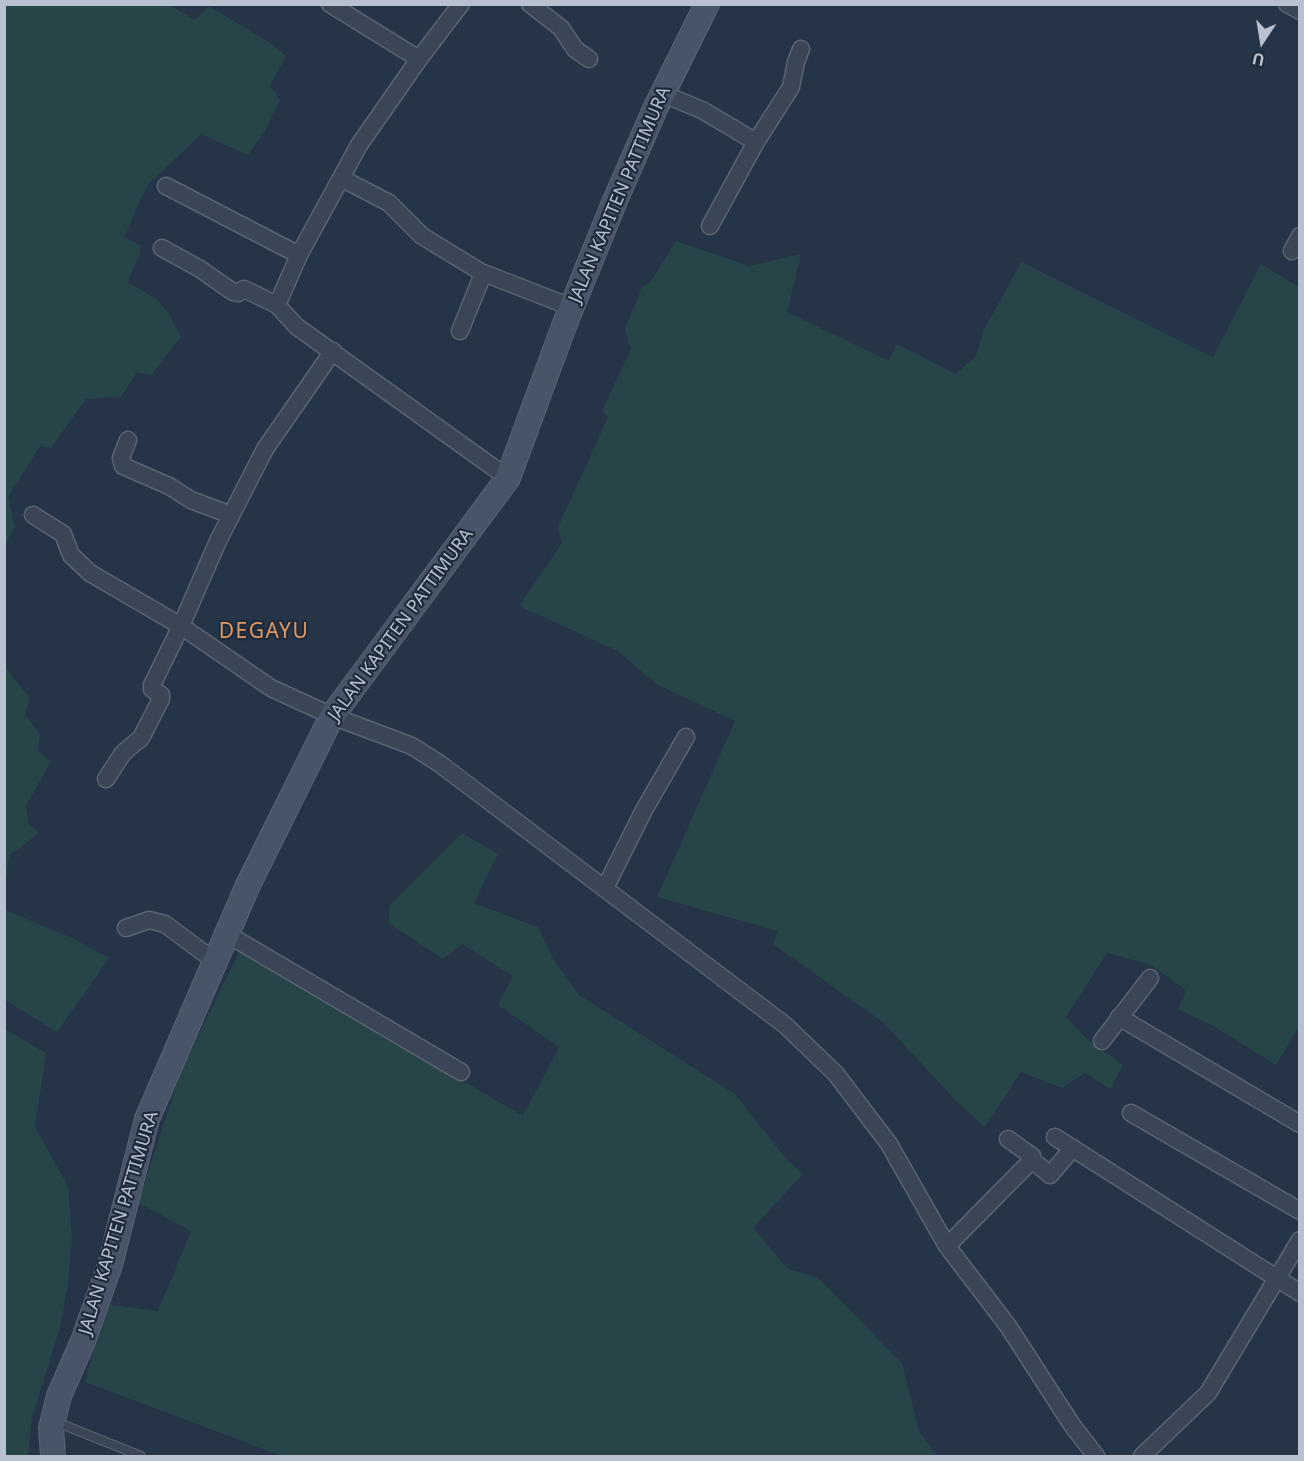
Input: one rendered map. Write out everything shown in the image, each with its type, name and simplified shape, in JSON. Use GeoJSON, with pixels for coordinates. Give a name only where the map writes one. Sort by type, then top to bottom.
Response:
{"type":"FeatureCollection","features":[{"type":"Feature","properties":{"kind":"street"},"geometry":{"type":"LineString","coordinates":[[330,4],[419,58]]}},
{"type":"Feature","properties":{"kind":"street"},"geometry":{"type":"LineString","coordinates":[[277,305],[299,255],[359,146],[419,58],[461,4]]}},
{"type":"Feature","properties":{"kind":"street"},"geometry":{"type":"LineString","coordinates":[[530,4],[561,28],[572,46],[589,59]]}},
{"type":"Feature","properties":{"kind":"street","name":"JALAN KAPITEN PATTIMURA"},"geometry":{"type":"LineString","coordinates":[[53,1456],[52,1420],[59,1396],[83,1341],[110,1266],[147,1119],[248,885],[332,716],[508,478],[571,307],[663,94],[707,4]]}},
{"type":"Feature","properties":{"kind":"street"},"geometry":{"type":"LineString","coordinates":[[1287,4],[1299,11]]}},
{"type":"Feature","properties":{"kind":"street"},"geometry":{"type":"LineString","coordinates":[[710,226],[756,142],[791,87],[801,49]]}},
{"type":"Feature","properties":{"kind":"street"},"geometry":{"type":"LineString","coordinates":[[663,94],[702,110],[756,142]]}},
{"type":"Feature","properties":{"kind":"street"},"geometry":{"type":"LineString","coordinates":[[341,178],[389,203],[422,236],[483,274],[571,307]]}},
{"type":"Feature","properties":{"kind":"street"},"geometry":{"type":"LineString","coordinates":[[166,186],[299,255]]}},
{"type":"Feature","properties":{"kind":"street"},"geometry":{"type":"LineString","coordinates":[[162,248],[200,269],[233,292],[237,293],[244,289],[277,305],[288,319],[508,478]]}},
{"type":"Feature","properties":{"kind":"street"},"geometry":{"type":"LineString","coordinates":[[460,331],[483,274]]}},
{"type":"Feature","properties":{"kind":"street"},"geometry":{"type":"LineString","coordinates":[[106,779],[123,753],[141,738],[161,699],[161,695],[152,689],[152,685],[231,515],[265,449],[333,351]]}},
{"type":"Feature","properties":{"kind":"street"},"geometry":{"type":"LineString","coordinates":[[128,440],[121,458],[123,466],[170,486],[191,500],[231,515]]}},
{"type":"Feature","properties":{"kind":"street"},"geometry":{"type":"LineString","coordinates":[[33,515],[63,534],[71,555],[90,573],[181,626],[271,688],[332,716],[412,746],[441,764],[785,1025],[836,1074],[889,1144],[947,1246],[1008,1326],[1072,1425],[1096,1456]]}},
{"type":"Feature","properties":{"kind":"street"},"geometry":{"type":"LineString","coordinates":[[605,888],[686,737]]}},
{"type":"Feature","properties":{"kind":"street"},"geometry":{"type":"LineString","coordinates":[[126,928],[155,921],[183,935],[216,962]]}},
{"type":"Feature","properties":{"kind":"street"},"geometry":{"type":"LineString","coordinates":[[227,934],[461,1072]]}},
{"type":"Feature","properties":{"kind":"street"},"geometry":{"type":"LineString","coordinates":[[1102,1041],[1150,978]]}},
{"type":"Feature","properties":{"kind":"street"},"geometry":{"type":"LineString","coordinates":[[1119,1017],[1299,1124]]}},
{"type":"Feature","properties":{"kind":"street"},"geometry":{"type":"LineString","coordinates":[[1131,1113],[1299,1211]]}},
{"type":"Feature","properties":{"kind":"street"},"geometry":{"type":"LineString","coordinates":[[1055,1137],[1299,1293]]}},
{"type":"Feature","properties":{"kind":"street"},"geometry":{"type":"LineString","coordinates":[[1008,1139],[1032,1156],[1032,1160],[1050,1174],[1073,1148]]}},
{"type":"Feature","properties":{"kind":"street"},"geometry":{"type":"LineString","coordinates":[[947,1246],[1032,1160]]}},
{"type":"Feature","properties":{"kind":"street"},"geometry":{"type":"LineString","coordinates":[[1142,1456],[1208,1392],[1299,1240]]}},
{"type":"Feature","properties":{"kind":"lane"},"geometry":{"type":"LineString","coordinates":[[52,1420],[141,1456]]}},
{"type":"Feature","properties":{"kind":"green space"},"geometry":{"type":"Polygon","coordinates":[[[5,4],[169,5],[195,20],[209,6],[269,42],[286,56],[270,86],[280,100],[265,131],[248,155],[201,134],[147,186],[124,237],[142,246],[128,282],[156,299],[168,312],[181,337],[151,375],[137,372],[121,397],[86,399],[51,448],[40,446],[8,497],[15,526],[5,547],[5,4]]]}},
{"type":"Feature","properties":{"kind":"green space"},"geometry":{"type":"Polygon","coordinates":[[[676,241],[749,266],[801,254],[787,312],[889,361],[897,344],[956,374],[976,356],[983,332],[1021,262],[1213,357],[1261,264],[1299,287],[1299,1027],[1276,1065],[1213,1026],[1178,1009],[1186,990],[1149,964],[1107,953],[1066,1017],[1088,1040],[1123,1065],[1110,1089],[1085,1073],[1062,1088],[1021,1072],[985,1127],[958,1103],[884,1023],[773,944],[778,931],[657,897],[735,721],[656,684],[618,651],[519,606],[562,543],[558,527],[608,417],[602,410],[631,349],[625,329],[642,287],[650,283],[676,241]]]}},
{"type":"Feature","properties":{"kind":"green space"},"geometry":{"type":"Polygon","coordinates":[[[5,667],[30,698],[25,715],[40,734],[38,751],[51,761],[26,806],[29,824],[39,833],[9,856],[5,889],[5,667]]]}},
{"type":"Feature","properties":{"kind":"green space"},"geometry":{"type":"Polygon","coordinates":[[[462,833],[498,854],[474,903],[538,927],[554,960],[579,995],[735,1094],[786,1159],[803,1174],[753,1228],[788,1269],[817,1277],[902,1363],[919,1431],[938,1456],[282,1456],[85,1382],[106,1304],[158,1311],[191,1231],[138,1203],[181,1071],[240,950],[523,1116],[559,1047],[498,1005],[513,976],[462,944],[443,959],[389,923],[389,906],[462,833]]]}},
{"type":"Feature","properties":{"kind":"green space"},"geometry":{"type":"Polygon","coordinates":[[[5,910],[72,938],[109,958],[57,1032],[5,1000],[5,910]]]}},
{"type":"Feature","properties":{"kind":"green space"},"geometry":{"type":"Polygon","coordinates":[[[5,1029],[46,1053],[35,1127],[68,1186],[72,1235],[68,1284],[60,1328],[32,1417],[28,1456],[5,1456],[5,1029]]]}},
{"type":"Feature","properties":{"kind":"district","name":"DEGAYU"},"geometry":{"type":"Point","coordinates":[264,632]}}]}
